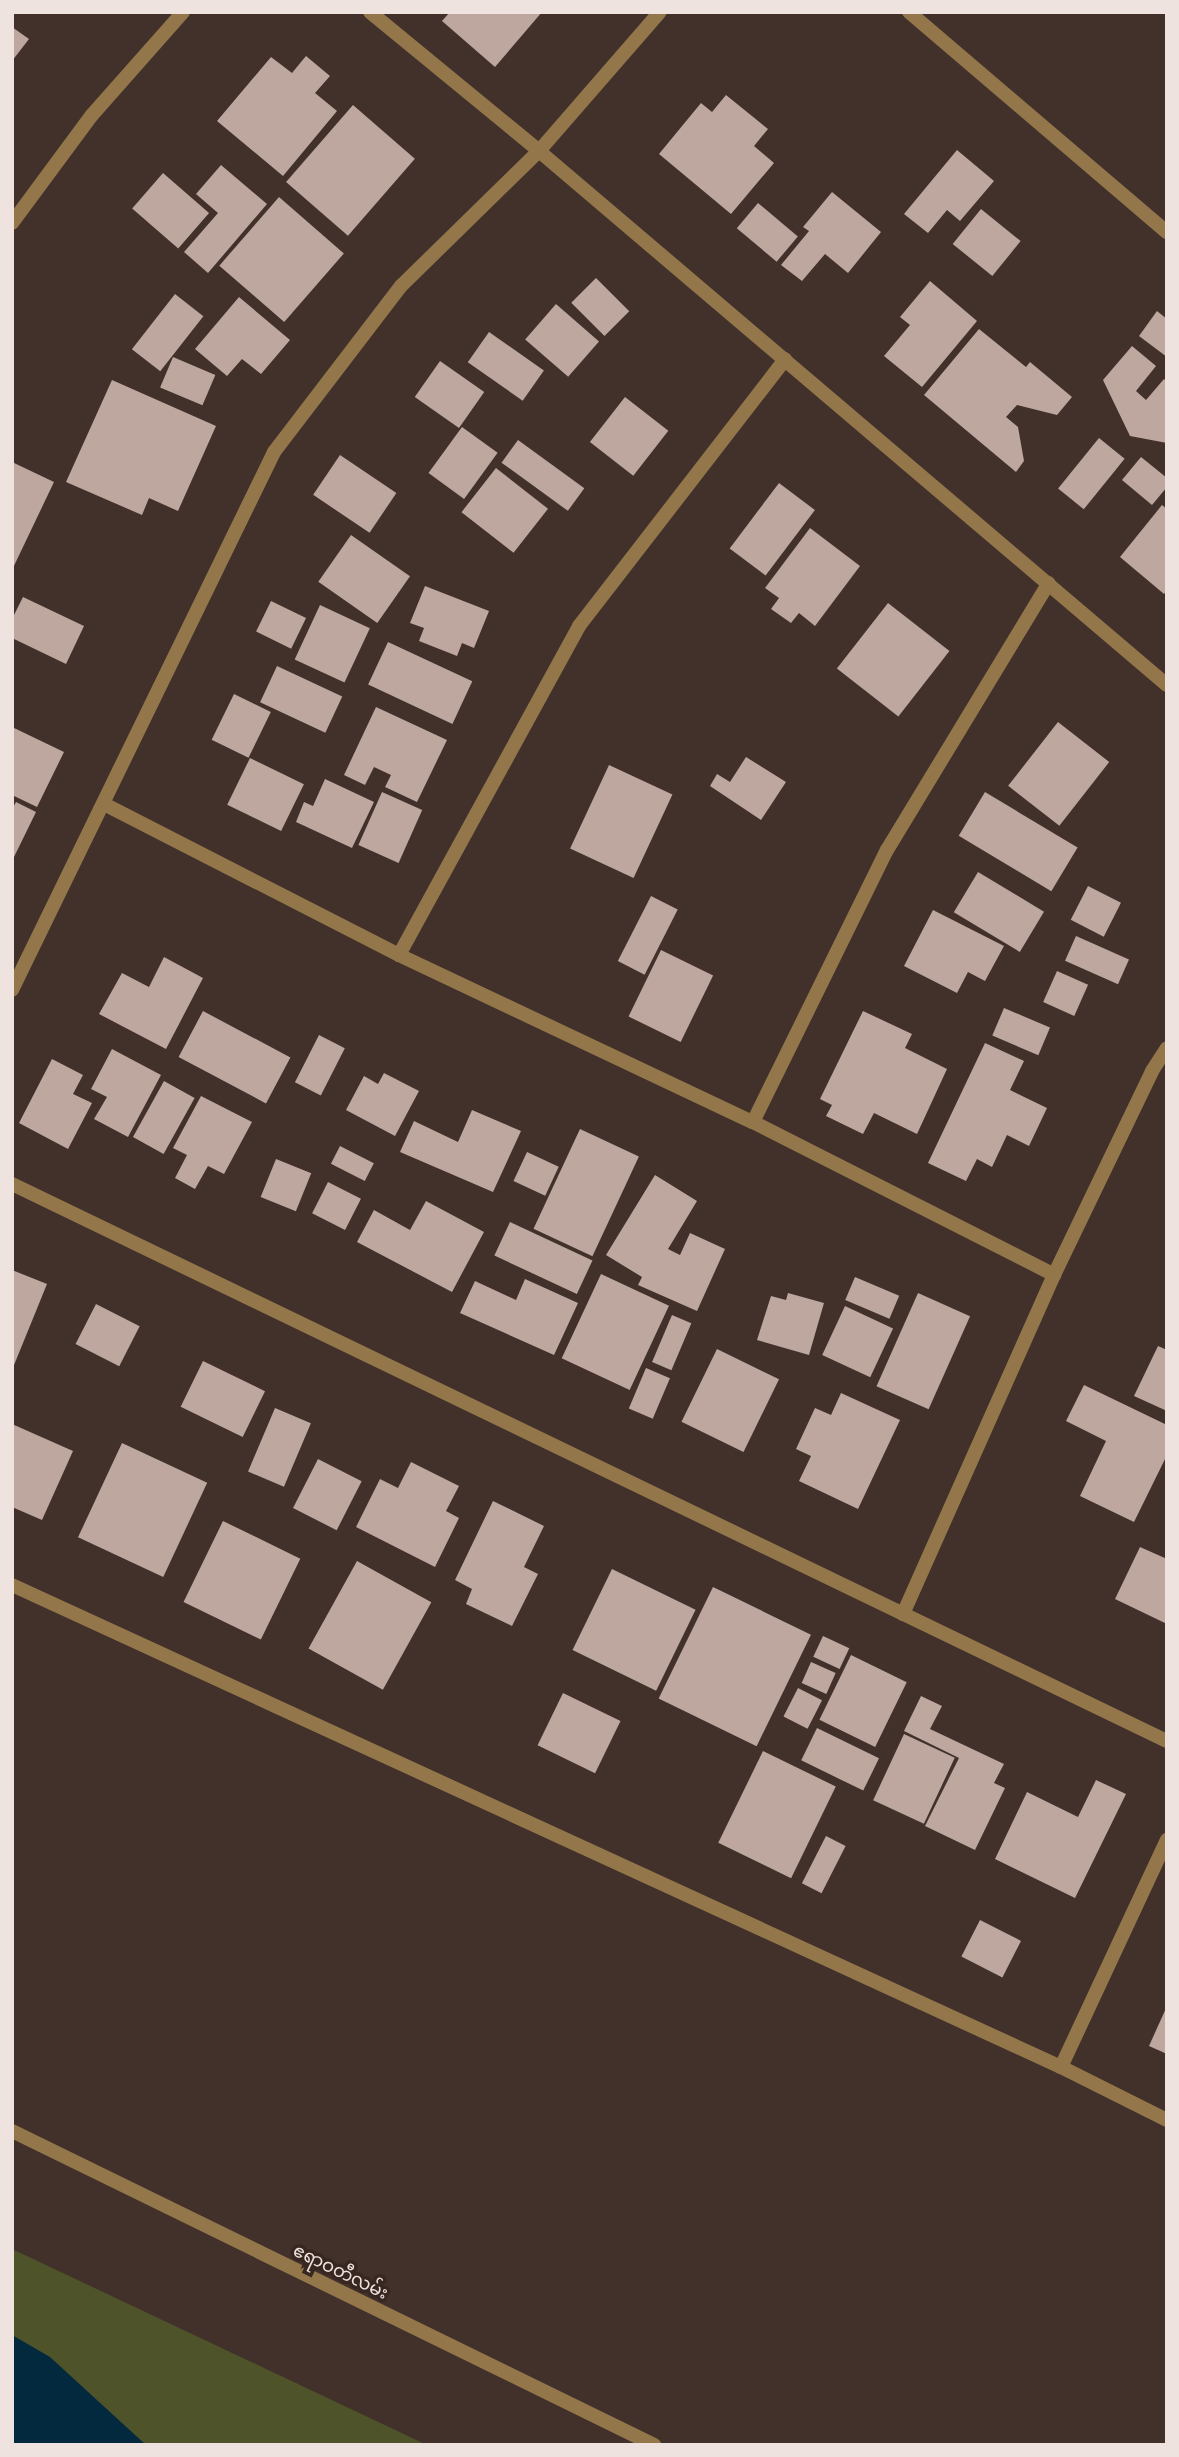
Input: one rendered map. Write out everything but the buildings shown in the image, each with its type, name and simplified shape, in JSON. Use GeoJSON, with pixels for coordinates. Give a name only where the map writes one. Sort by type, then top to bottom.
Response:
{"type":"FeatureCollection","features":[{"type":"Feature","properties":{"kind":"street"},"geometry":{"type":"LineString","coordinates":[[12,223],[92,115],[183,12]]}},
{"type":"Feature","properties":{"kind":"street"},"geometry":{"type":"LineString","coordinates":[[370,12],[539,151],[1167,685]]}},
{"type":"Feature","properties":{"kind":"street"},"geometry":{"type":"LineString","coordinates":[[12,990],[274,452],[401,286],[539,151],[660,12]]}},
{"type":"Feature","properties":{"kind":"street"},"geometry":{"type":"LineString","coordinates":[[909,12],[1167,232]]}},
{"type":"Feature","properties":{"kind":"street"},"geometry":{"type":"LineString","coordinates":[[399,956],[579,626],[785,359]]}},
{"type":"Feature","properties":{"kind":"street"},"geometry":{"type":"LineString","coordinates":[[753,1122],[887,850],[1049,583]]}},
{"type":"Feature","properties":{"kind":"street"},"geometry":{"type":"LineString","coordinates":[[104,804],[399,956],[753,1122],[1054,1275]]}},
{"type":"Feature","properties":{"kind":"street"},"geometry":{"type":"LineString","coordinates":[[903,1614],[1054,1275],[1152,1071],[1167,1048]]}},
{"type":"Feature","properties":{"kind":"street"},"geometry":{"type":"LineString","coordinates":[[12,1184],[1167,1741]]}},
{"type":"Feature","properties":{"kind":"street"},"geometry":{"type":"LineString","coordinates":[[12,1585],[1060,2067],[1167,2120]]}},
{"type":"Feature","properties":{"kind":"street"},"geometry":{"type":"LineString","coordinates":[[1060,2067],[1167,1840]]}},
{"type":"Feature","properties":{"kind":"street","name":"ဧရာဝတီလမ်း"},"geometry":{"type":"LineString","coordinates":[[12,2131],[654,2445]]}},
{"type":"Feature","properties":{"kind":"green space"},"geometry":{"type":"Polygon","coordinates":[[[12,2249],[427,2445],[12,2445],[12,2249]]]}},
{"type":"Feature","properties":{"kind":"water"},"geometry":{"type":"Polygon","coordinates":[[[12,2335],[50,2357],[146,2445],[12,2445],[12,2335]]]}}]}
